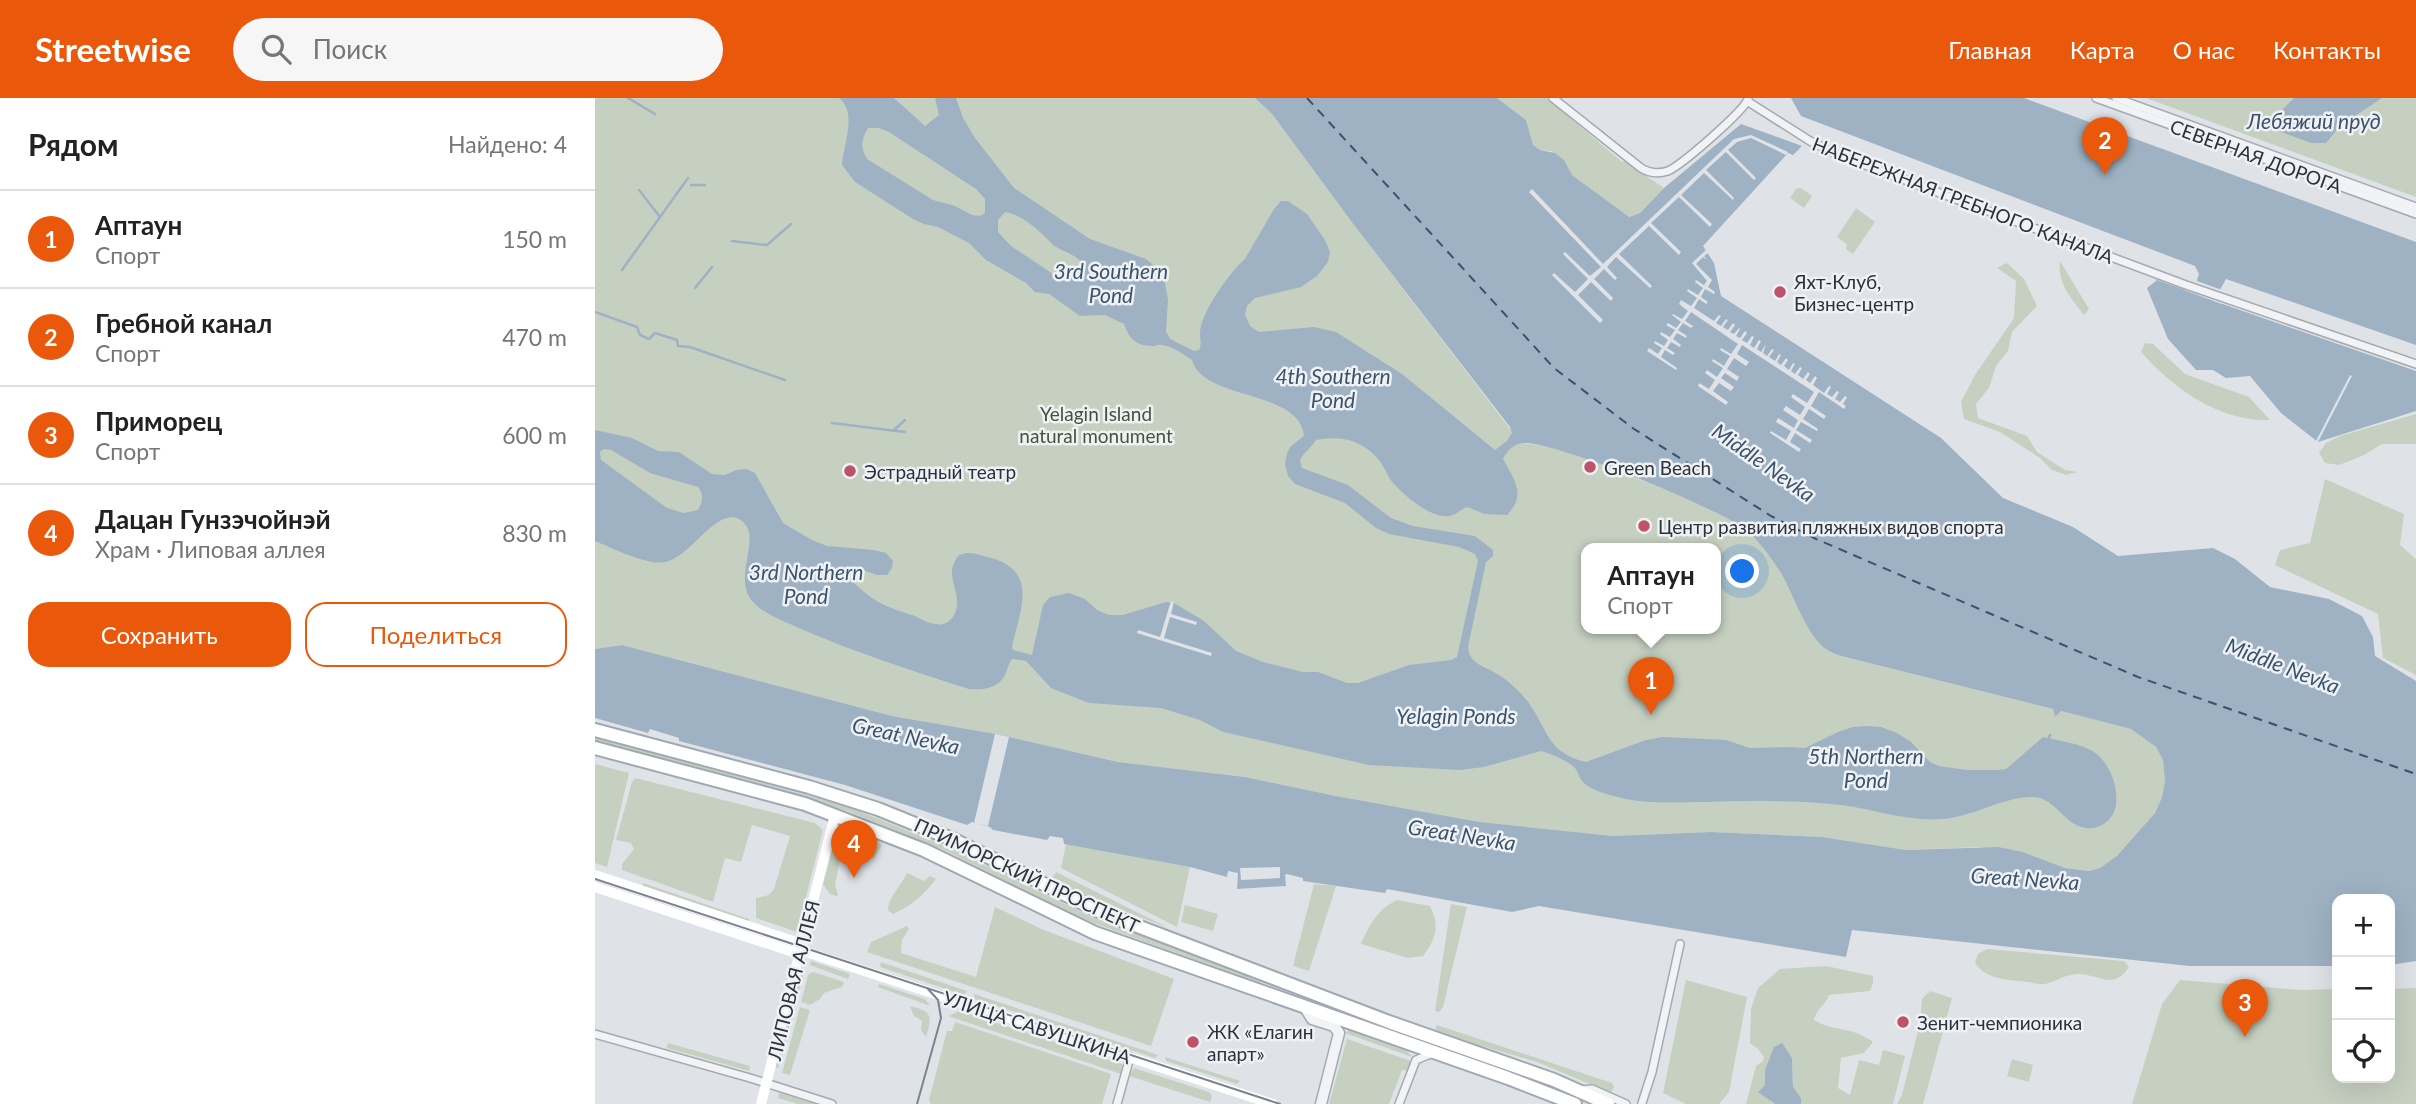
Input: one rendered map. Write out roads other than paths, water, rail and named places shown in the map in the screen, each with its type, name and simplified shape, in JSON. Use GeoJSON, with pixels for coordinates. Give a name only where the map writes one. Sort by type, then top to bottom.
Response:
{"type":"FeatureCollection","features":[{"type":"Feature","properties":{"kind":"main road","name":"ПРИМОРСКИЙ ПРОСПЕКТ"},"geometry":{"type":"LineString","coordinates":[[595,730],[809,787],[878,809],[952,839],[1103,913],[1577,1090],[1608,1104]]}},
{"type":"Feature","properties":{"kind":"main road","name":"ПРИМОРСКИЙ ПРОСПЕКТ"},"geometry":{"type":"LineString","coordinates":[[595,748],[805,804],[924,850],[1095,933],[1575,1104]]}},
{"type":"Feature","properties":{"kind":"main road","name":"ЛИПОВАЯ АЛЛЕЯ"},"geometry":{"type":"LineString","coordinates":[[761,1104],[835,815]]}},
{"type":"Feature","properties":{"kind":"main road","name":"УЛИЦА САВУШКИНА"},"geometry":{"type":"LineString","coordinates":[[595,875],[796,942],[800,950]]}},
{"type":"Feature","properties":{"kind":"main road","name":"УЛИЦА САВУШКИНА"},"geometry":{"type":"LineString","coordinates":[[595,887],[793,952],[800,950],[1273,1104]]}},
{"type":"Feature","properties":{"kind":"street"},"geometry":{"type":"LineString","coordinates":[[1553,98],[1640,168],[1655,173],[1678,165],[1733,117],[1748,100]]}},
{"type":"Feature","properties":{"kind":"street","name":"СЕВЕРНАЯ ДОРОГА"},"geometry":{"type":"LineString","coordinates":[[2096,98],[2416,214]]}},
{"type":"Feature","properties":{"kind":"street","name":"СЕВЕРНАЯ ДОРОГА"},"geometry":{"type":"LineString","coordinates":[[2116,98],[2416,207]]}},
{"type":"Feature","properties":{"kind":"street","name":"НАБЕРЕЖНАЯ ГРЕБНОГО КАНАЛА"},"geometry":{"type":"LineString","coordinates":[[1748,100],[1793,131],[1835,153],[2186,285],[2416,364]]}},
{"type":"Feature","properties":{"kind":"street"},"geometry":{"type":"LineString","coordinates":[[1642,1104],[1652,1072],[1680,944]]}},
{"type":"Feature","properties":{"kind":"street"},"geometry":{"type":"LineString","coordinates":[[1304,1006],[1312,1019],[1334,1026],[1339,1033],[1321,1104]]}},
{"type":"Feature","properties":{"kind":"street"},"geometry":{"type":"LineString","coordinates":[[595,1034],[832,1104]]}},
{"type":"Feature","properties":{"kind":"street"},"geometry":{"type":"LineString","coordinates":[[1403,1041],[1416,1060]]}},
{"type":"Feature","properties":{"kind":"street"},"geometry":{"type":"LineString","coordinates":[[1399,1104],[1416,1060],[1435,1052]]}},
{"type":"Feature","properties":{"kind":"street"},"geometry":{"type":"LineString","coordinates":[[1117,1104],[1130,1057]]}},
{"type":"Feature","properties":{"kind":"street"},"geometry":{"type":"LineString","coordinates":[[1577,1090],[1592,1089],[1626,1104]]}},
{"type":"Feature","properties":{"kind":"water"},"geometry":{"type":"Polygon","coordinates":[[[839,98],[894,98],[925,126],[939,115],[935,98],[956,98],[963,118],[975,138],[1014,188],[1090,239],[1146,259],[1159,270],[1168,300],[1166,331],[1170,339],[1194,351],[1199,350],[1202,324],[1217,293],[1245,259],[1274,209],[1281,201],[1288,201],[1307,214],[1325,240],[1330,252],[1328,262],[1317,276],[1301,287],[1255,298],[1247,306],[1245,315],[1250,326],[1259,332],[1314,327],[1336,332],[1402,374],[1495,450],[1507,441],[1512,433],[1510,427],[1272,114],[1255,98],[1497,98],[1526,120],[1533,145],[1540,150],[1555,153],[1564,160],[1572,175],[1629,217],[1640,213],[1664,188],[1741,124],[1802,146],[1793,155],[1788,153],[1703,246],[1714,263],[1721,296],[1941,438],[2003,498],[2073,527],[2118,556],[2213,548],[2235,559],[2270,587],[2329,599],[2362,616],[2373,637],[2375,656],[2416,681],[2416,961],[2395,964],[2395,894],[2332,894],[2332,966],[2190,966],[1852,930],[1846,957],[1539,906],[1512,912],[1387,889],[1385,893],[1303,881],[1303,878],[1287,874],[1286,886],[1237,889],[1238,873],[1228,871],[1227,877],[1190,867],[1064,844],[1063,838],[1050,836],[1047,840],[993,830],[972,822],[967,825],[845,785],[679,741],[679,738],[650,729],[648,733],[595,718],[595,649],[622,645],[892,716],[996,734],[1118,762],[1245,777],[1480,822],[1613,836],[1711,832],[1822,837],[1906,850],[1998,847],[2023,852],[2065,868],[2089,871],[2100,868],[2117,856],[2155,813],[2162,797],[2165,781],[2163,760],[2156,747],[2131,729],[2061,711],[2055,717],[2053,709],[1831,652],[1814,637],[1778,569],[1749,532],[1708,509],[1639,478],[1540,445],[1516,445],[1503,459],[1517,487],[1516,501],[1507,515],[1485,514],[1467,507],[1446,516],[1428,511],[1395,485],[1373,453],[1350,441],[1334,438],[1316,440],[1300,460],[1302,468],[1348,485],[1391,518],[1413,526],[1475,536],[1493,550],[1493,556],[1486,562],[1469,653],[1475,662],[1502,677],[1522,694],[1548,736],[1562,751],[1586,762],[1646,740],[1663,737],[1726,740],[1750,748],[1805,748],[1838,732],[1866,726],[1881,727],[1897,733],[1911,742],[1930,762],[1939,766],[1996,770],[2006,769],[2043,737],[2082,746],[2102,759],[2114,781],[2116,805],[2112,816],[2104,824],[2083,828],[2068,820],[2049,802],[2033,797],[2010,800],[1965,815],[1941,819],[1900,816],[1816,803],[1636,801],[1590,788],[1571,764],[1541,751],[1484,767],[1460,770],[1369,765],[1223,732],[1200,720],[1161,708],[1089,703],[1051,688],[1026,661],[1012,659],[1002,680],[994,686],[969,689],[841,645],[775,617],[753,602],[745,581],[749,535],[746,526],[739,519],[730,517],[721,520],[675,558],[665,562],[640,559],[595,541],[595,430],[632,438],[658,451],[679,452],[712,474],[725,475],[746,469],[755,473],[783,523],[827,546],[886,553],[893,561],[887,575],[877,575],[857,568],[851,573],[850,579],[880,603],[929,623],[944,624],[956,611],[952,573],[959,555],[975,554],[1006,564],[1016,572],[1023,594],[1013,650],[1032,655],[1043,605],[1050,597],[1069,593],[1085,599],[1097,610],[1109,615],[1123,615],[1166,602],[1174,603],[1204,621],[1236,651],[1263,662],[1303,672],[1318,672],[1347,683],[1358,683],[1409,665],[1457,657],[1478,561],[1475,554],[1459,547],[1389,534],[1376,528],[1345,503],[1295,484],[1288,476],[1285,464],[1287,453],[1291,446],[1304,436],[1298,421],[1286,410],[1214,383],[1200,373],[1192,360],[1162,345],[1146,346],[1137,342],[1130,337],[1124,324],[1105,315],[1080,316],[1049,294],[1035,292],[1026,283],[986,260],[969,243],[938,227],[913,219],[855,182],[842,165],[848,112],[839,98]],[[868,128],[864,136],[862,144],[867,159],[933,200],[955,206],[972,215],[980,216],[985,213],[985,199],[976,189],[879,128],[868,128]],[[1005,212],[998,220],[998,232],[1011,246],[1062,280],[1071,279],[1078,270],[1080,261],[1054,246],[1024,220],[1005,212]],[[604,449],[600,452],[601,460],[667,508],[684,513],[698,510],[702,498],[698,487],[650,473],[611,450],[604,449]]]}},
{"type":"Feature","properties":{"kind":"water"},"geometry":{"type":"Polygon","coordinates":[[[1791,98],[2024,98],[2416,242],[2416,345],[2226,279],[2214,301],[2416,371],[2416,411],[2318,442],[2281,413],[2250,376],[2226,378],[2213,370],[2196,370],[2168,339],[2147,288],[2157,280],[2193,293],[2199,274],[2195,266],[1801,116],[1791,98]]]}},
{"type":"Feature","properties":{"kind":"water","name":"Лебяжий пруд"},"geometry":{"type":"Polygon","coordinates":[[[2294,98],[2382,98],[2340,126],[2326,143],[2311,143],[2277,129],[2276,116],[2294,98]]]}},
{"type":"Feature","properties":{"kind":"water"},"geometry":{"type":"Polygon","coordinates":[[[1782,1043],[1792,1058],[1793,1087],[1801,1098],[1801,1104],[1775,1104],[1758,1092],[1765,1085],[1765,1070],[1774,1047],[1782,1043]]]}},
{"type":"Feature","properties":{"kind":"waterway"},"geometry":{"type":"LineString","coordinates":[[628,98],[655,114]]}},
{"type":"Feature","properties":{"kind":"waterway"},"geometry":{"type":"LineString","coordinates":[[622,270],[688,178]]}},
{"type":"Feature","properties":{"kind":"waterway"},"geometry":{"type":"LineString","coordinates":[[691,185],[705,185]]}},
{"type":"Feature","properties":{"kind":"waterway"},"geometry":{"type":"LineString","coordinates":[[639,190],[660,217]]}},
{"type":"Feature","properties":{"kind":"waterway"},"geometry":{"type":"LineString","coordinates":[[732,241],[767,245],[791,224]]}},
{"type":"Feature","properties":{"kind":"waterway"},"geometry":{"type":"LineString","coordinates":[[695,288],[712,267]]}},
{"type":"Feature","properties":{"kind":"waterway"},"geometry":{"type":"LineString","coordinates":[[595,312],[637,327],[640,335],[649,339],[655,333],[677,340],[678,346],[690,347],[785,380]]}},
{"type":"Feature","properties":{"kind":"waterway"},"geometry":{"type":"LineString","coordinates":[[893,431],[905,420]]}},
{"type":"Feature","properties":{"kind":"waterway"},"geometry":{"type":"LineString","coordinates":[[832,423],[905,432]]}},
{"type":"Feature","properties":{"kind":"tram line"},"geometry":{"type":"LineString","coordinates":[[595,879],[1280,1104]]}},
{"type":"Feature","properties":{"kind":"tram line"},"geometry":{"type":"LineString","coordinates":[[917,1104],[941,1018],[938,1000],[928,989]]}},
{"type":"Feature","properties":{"kind":"place","name":"Гребной канал"},"geometry":{"type":"Point","coordinates":[2105,175]}},
{"type":"Feature","properties":{"kind":"place","name":"Яхт-Клуб, Бизнес-центр"},"geometry":{"type":"Point","coordinates":[1780,292]}},
{"type":"Feature","properties":{"kind":"place","name":"Green Beach"},"geometry":{"type":"Point","coordinates":[1590,467]}},
{"type":"Feature","properties":{"kind":"place","name":"Эстрадный театр"},"geometry":{"type":"Point","coordinates":[850,471]}},
{"type":"Feature","properties":{"kind":"place","name":"Центр развития пляжных видов спорта"},"geometry":{"type":"Point","coordinates":[1644,526]}},
{"type":"Feature","properties":{"kind":"place","name":"Аптаун"},"geometry":{"type":"Point","coordinates":[1651,715]}},
{"type":"Feature","properties":{"kind":"place","name":"Дацан Гунзэчойнэй"},"geometry":{"type":"Point","coordinates":[854,878]}},
{"type":"Feature","properties":{"kind":"place","name":"Зенит-чемпионика"},"geometry":{"type":"Point","coordinates":[1903,1022]}},
{"type":"Feature","properties":{"kind":"place","name":"Приморец"},"geometry":{"type":"Point","coordinates":[2245,1037]}},
{"type":"Feature","properties":{"kind":"place","name":"ЖК «Елагин апарт»"},"geometry":{"type":"Point","coordinates":[1193,1042]}},
{"type":"Feature","properties":{"kind":"water label","name":"3rd Southern Pond"},"geometry":{"type":"Point","coordinates":[1111,282]}},
{"type":"Feature","properties":{"kind":"water label","name":"4th Southern Pond"},"geometry":{"type":"Point","coordinates":[1333,387]}},
{"type":"Feature","properties":{"kind":"water label","name":"Middle Nevka"},"geometry":{"type":"Point","coordinates":[1764,462]}},
{"type":"Feature","properties":{"kind":"water label","name":"3rd Northern Pond"},"geometry":{"type":"Point","coordinates":[806,583]}},
{"type":"Feature","properties":{"kind":"water label","name":"Middle Nevka"},"geometry":{"type":"Point","coordinates":[2283,665]}},
{"type":"Feature","properties":{"kind":"water label","name":"Yelagin Ponds"},"geometry":{"type":"Point","coordinates":[1456,715]}},
{"type":"Feature","properties":{"kind":"water label","name":"Great Nevka"},"geometry":{"type":"Point","coordinates":[906,735]}},
{"type":"Feature","properties":{"kind":"water label","name":"5th Northern Pond"},"geometry":{"type":"Point","coordinates":[1866,767]}},
{"type":"Feature","properties":{"kind":"water label","name":"Great Nevka"},"geometry":{"type":"Point","coordinates":[1462,834]}},
{"type":"Feature","properties":{"kind":"water label","name":"Great Nevka"},"geometry":{"type":"Point","coordinates":[2025,878]}},
{"type":"Feature","properties":{"kind":"park label","name":"Yelagin Island natural monument"},"geometry":{"type":"Point","coordinates":[1096,424]}}]}
